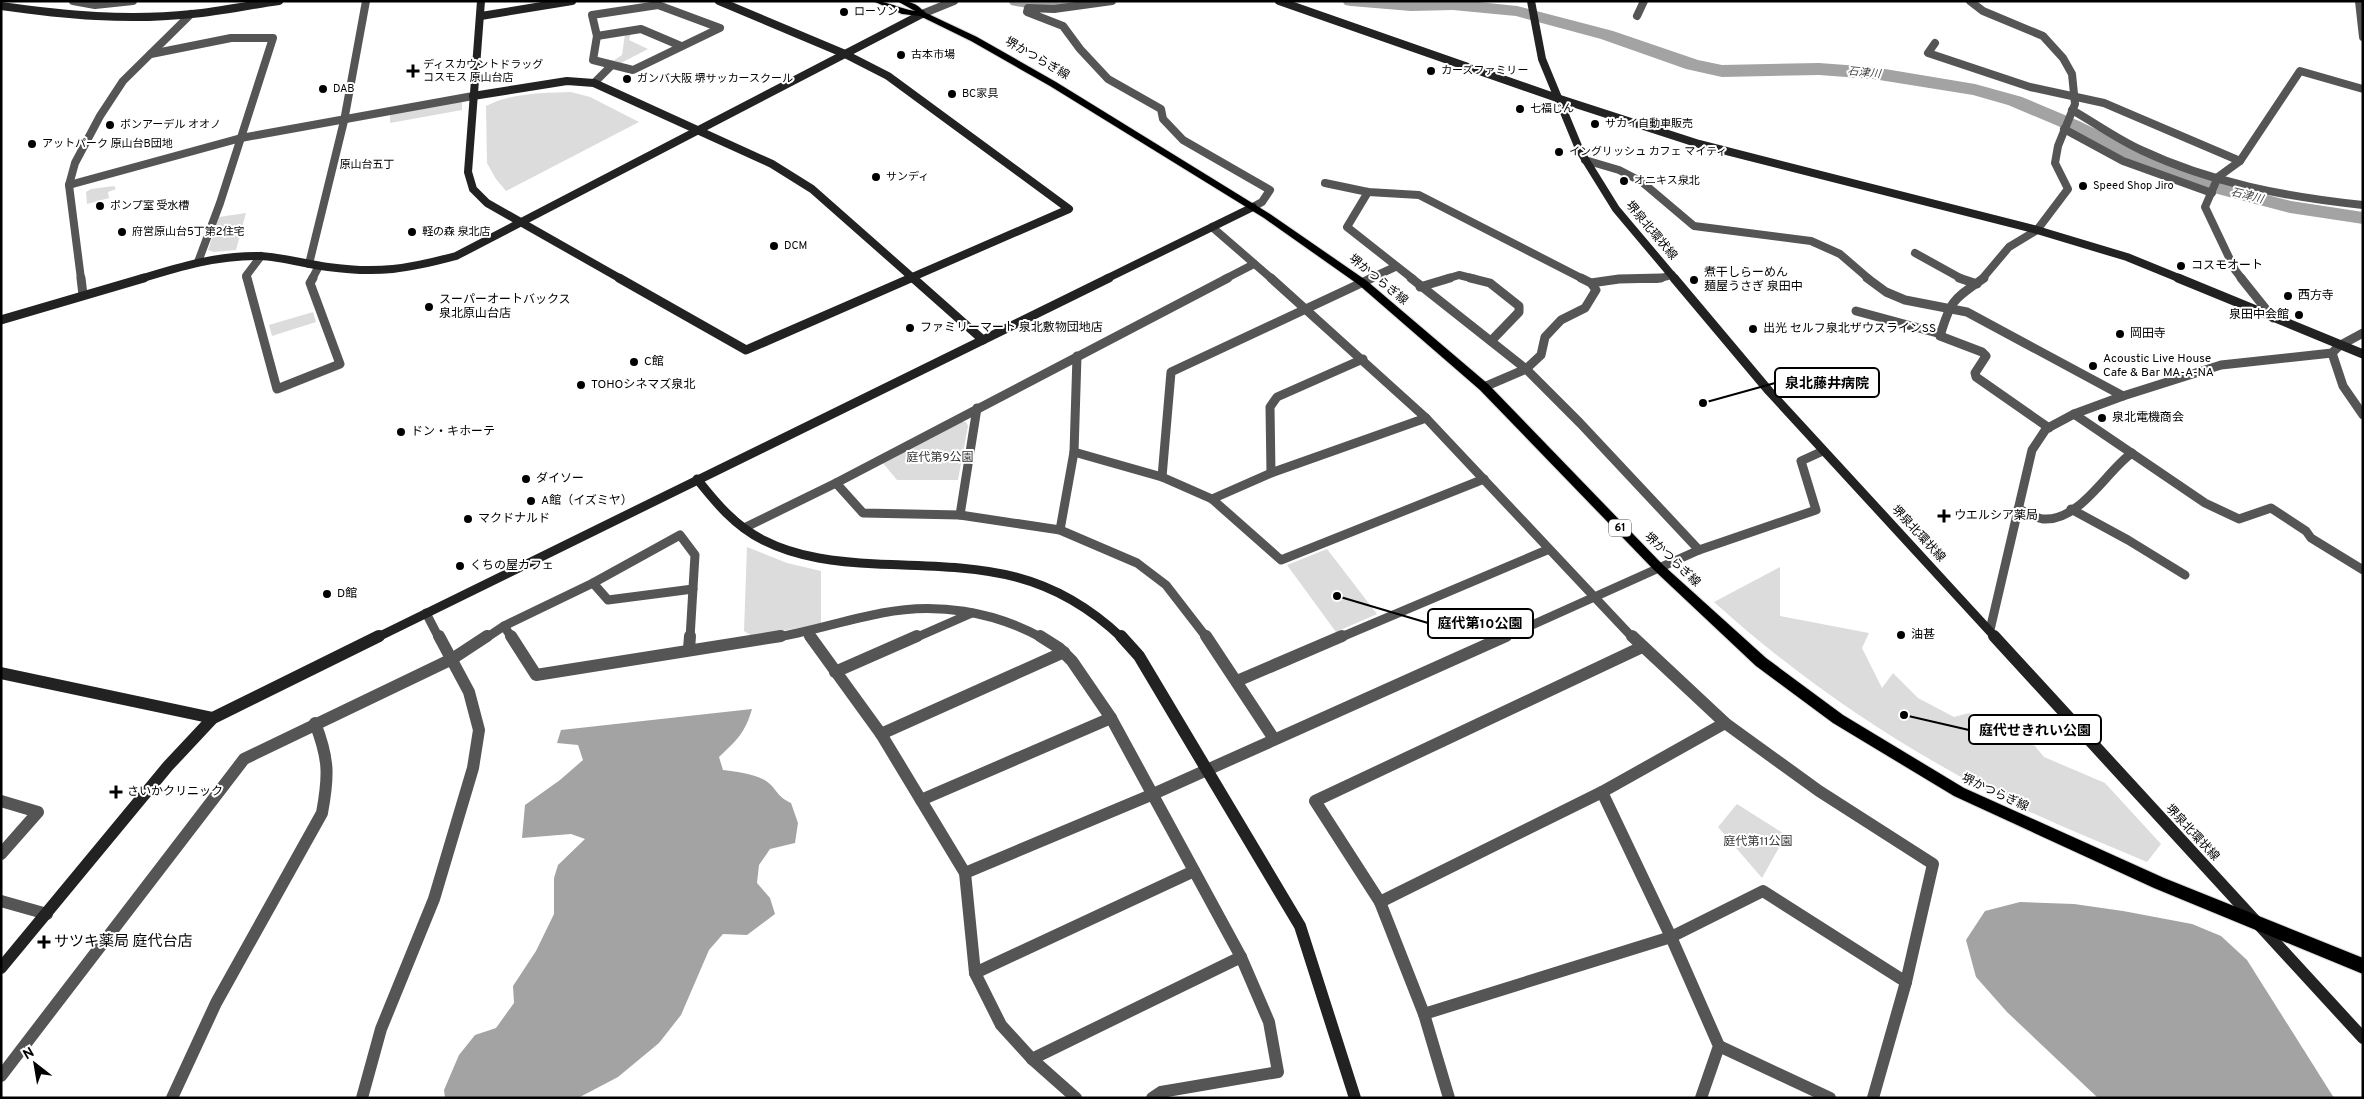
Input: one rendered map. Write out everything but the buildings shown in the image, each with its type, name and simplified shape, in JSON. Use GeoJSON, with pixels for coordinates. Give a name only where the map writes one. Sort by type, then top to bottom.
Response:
{"type":"FeatureCollection","features":[{"type":"Feature","properties":{"kind":"main road","name":"堺かつらぎ線"},"geometry":{"type":"LineString","coordinates":[[877,1],[905,12],[922,14],[974,39],[1053,84],[1253,207],[1363,284],[1484,387],[1659,568],[1761,662],[1838,719],[1959,792],[2159,883],[2363,966]]}},
{"type":"Feature","properties":{"kind":"main road","name":"堺かつらぎ線"},"geometry":{"type":"LineString","coordinates":[[901,1],[916,7],[922,14]]}},
{"type":"Feature","properties":{"kind":"street"},"geometry":{"type":"LineString","coordinates":[[73,1],[80,4],[133,1]]}},
{"type":"Feature","properties":{"kind":"street"},"geometry":{"type":"LineString","coordinates":[[1,6],[89,16],[191,14],[279,1]]}},
{"type":"Feature","properties":{"kind":"street"},"geometry":{"type":"LineString","coordinates":[[309,264],[344,121],[366,1]]}},
{"type":"Feature","properties":{"kind":"street"},"geometry":{"type":"LineString","coordinates":[[482,1],[468,172],[473,189],[486,203],[746,350],[1069,209],[888,76],[845,54],[719,1]]}},
{"type":"Feature","properties":{"kind":"street"},"geometry":{"type":"LineString","coordinates":[[481,16],[572,1]]}},
{"type":"Feature","properties":{"kind":"street"},"geometry":{"type":"LineString","coordinates":[[1,320],[198,262],[229,257],[261,256],[320,266],[374,271],[410,268],[456,256],[922,14],[954,1]]}},
{"type":"Feature","properties":{"kind":"street"},"geometry":{"type":"LineString","coordinates":[[1,968],[168,766],[213,718],[1262,202],[1270,190],[1214,156],[1183,140],[1163,119],[1160,109],[1108,79],[1080,49],[1063,26],[1027,12],[1028,8],[1054,9],[1112,1]]}},
{"type":"Feature","properties":{"kind":"street"},"geometry":{"type":"LineString","coordinates":[[1278,1],[1557,98],[1699,144],[2037,230],[2127,257],[2273,318],[2336,350]]}},
{"type":"Feature","properties":{"kind":"street","name":"堺泉北環状線"},"geometry":{"type":"LineString","coordinates":[[1531,1],[1542,59],[1557,98],[1585,160],[1616,209],[1769,391],[1823,451],[1990,630],[2363,1038]]}},
{"type":"Feature","properties":{"kind":"street"},"geometry":{"type":"LineString","coordinates":[[1637,16],[1644,1]]}},
{"type":"Feature","properties":{"kind":"street"},"geometry":{"type":"LineString","coordinates":[[1941,334],[1948,308],[1956,298],[1977,284],[2003,252],[2037,230],[2068,189],[2055,163],[2058,146],[2075,104],[2072,74],[2050,41],[2034,32],[1983,11],[1970,1]]}},
{"type":"Feature","properties":{"kind":"street"},"geometry":{"type":"LineString","coordinates":[[2359,1],[2363,37]]}},
{"type":"Feature","properties":{"kind":"street"},"geometry":{"type":"LineString","coordinates":[[658,5],[720,28],[681,46],[632,70],[593,60],[597,36],[592,15],[658,5]]}},
{"type":"Feature","properties":{"kind":"street"},"geometry":{"type":"LineString","coordinates":[[82,296],[69,185],[71,171],[85,142],[122,82],[191,14]]}},
{"type":"Feature","properties":{"kind":"street"},"geometry":{"type":"LineString","coordinates":[[597,36],[641,29],[681,46]]}},
{"type":"Feature","properties":{"kind":"street"},"geometry":{"type":"LineString","coordinates":[[152,54],[231,38],[273,38],[198,262]]}},
{"type":"Feature","properties":{"kind":"street"},"geometry":{"type":"LineString","coordinates":[[1935,43],[1928,53],[2030,87],[2073,95],[2120,109],[2240,161]]}},
{"type":"Feature","properties":{"kind":"street"},"geometry":{"type":"LineString","coordinates":[[594,83],[612,65]]}},
{"type":"Feature","properties":{"kind":"street"},"geometry":{"type":"LineString","coordinates":[[2206,207],[2218,177],[2240,161],[2300,71],[2363,89]]}},
{"type":"Feature","properties":{"kind":"street"},"geometry":{"type":"LineString","coordinates":[[69,185],[241,138],[544,84],[566,81],[594,83],[700,130],[793,175],[812,189],[983,340]]}},
{"type":"Feature","properties":{"kind":"street"},"geometry":{"type":"LineString","coordinates":[[2072,110],[2142,150],[2218,177],[2277,193],[2312,200],[2363,205]]}},
{"type":"Feature","properties":{"kind":"street"},"geometry":{"type":"LineString","coordinates":[[2064,129],[2123,161],[2212,193]]}},
{"type":"Feature","properties":{"kind":"street"},"geometry":{"type":"LineString","coordinates":[[1585,160],[1617,167],[1635,177],[1651,188],[1679,216],[1694,226],[1812,241],[1840,254],[1886,292],[1905,300],[1967,312],[2123,396]]}},
{"type":"Feature","properties":{"kind":"street"},"geometry":{"type":"LineString","coordinates":[[1325,182],[1346,189],[1419,195],[1591,283],[1596,290],[1593,298],[1585,308],[1561,320],[1544,337],[1541,355],[1526,369],[1484,387]]}},
{"type":"Feature","properties":{"kind":"street"},"geometry":{"type":"LineString","coordinates":[[2194,187],[2206,207],[2235,270],[2273,318]]}},
{"type":"Feature","properties":{"kind":"street"},"geometry":{"type":"LineString","coordinates":[[1368,192],[1347,227],[1420,287],[1526,369],[1580,423],[1699,550]]}},
{"type":"Feature","properties":{"kind":"street"},"geometry":{"type":"LineString","coordinates":[[1212,227],[1307,308],[1426,418],[1484,479],[1547,550],[1642,647],[1725,723],[1819,791],[1933,864],[1906,982],[1873,1098]]}},
{"type":"Feature","properties":{"kind":"street"},"geometry":{"type":"LineString","coordinates":[[1915,253],[1929,259],[1958,278],[1977,284]]}},
{"type":"Feature","properties":{"kind":"street"},"geometry":{"type":"LineString","coordinates":[[261,256],[246,276],[277,389],[340,364],[310,282],[320,266]]}},
{"type":"Feature","properties":{"kind":"street"},"geometry":{"type":"LineString","coordinates":[[744,528],[836,483],[1254,264]]}},
{"type":"Feature","properties":{"kind":"street"},"geometry":{"type":"LineString","coordinates":[[1162,477],[1172,372],[1307,308],[1363,284],[1395,267]]}},
{"type":"Feature","properties":{"kind":"street"},"geometry":{"type":"LineString","coordinates":[[1420,287],[1459,275],[1490,283],[1519,306],[1519,312],[1490,341]]}},
{"type":"Feature","properties":{"kind":"street"},"geometry":{"type":"LineString","coordinates":[[1591,283],[1619,279],[1657,279],[1672,275]]}},
{"type":"Feature","properties":{"kind":"street"},"geometry":{"type":"LineString","coordinates":[[1856,311],[1941,334],[1982,352],[1986,356],[1975,373],[1976,377],[2049,428]]}},
{"type":"Feature","properties":{"kind":"street"},"geometry":{"type":"LineString","coordinates":[[2336,350],[2363,333]]}},
{"type":"Feature","properties":{"kind":"street"},"geometry":{"type":"LineString","coordinates":[[2336,350],[2338,378],[2348,397],[2363,415]]}},
{"type":"Feature","properties":{"kind":"street"},"geometry":{"type":"LineString","coordinates":[[1990,630],[2032,450],[2049,428],[2074,414],[2123,396],[2221,365],[2336,350],[2363,354]]}},
{"type":"Feature","properties":{"kind":"street"},"geometry":{"type":"LineString","coordinates":[[1060,530],[1074,452],[1077,356]]}},
{"type":"Feature","properties":{"kind":"street"},"geometry":{"type":"LineString","coordinates":[[1271,473],[1270,407],[1277,397],[1363,359]]}},
{"type":"Feature","properties":{"kind":"street"},"geometry":{"type":"LineString","coordinates":[[960,515],[977,408]]}},
{"type":"Feature","properties":{"kind":"street"},"geometry":{"type":"LineString","coordinates":[[2074,414],[2206,503],[2239,519],[2272,508],[2306,531],[2312,538],[2363,570]]}},
{"type":"Feature","properties":{"kind":"street"},"geometry":{"type":"LineString","coordinates":[[1212,499],[1271,473],[1426,418]]}},
{"type":"Feature","properties":{"kind":"street"},"geometry":{"type":"LineString","coordinates":[[965,873],[1151,795],[1699,550],[1816,510],[1801,462],[1823,451]]}},
{"type":"Feature","properties":{"kind":"street"},"geometry":{"type":"LineString","coordinates":[[1074,452],[1162,477],[1212,499],[1281,560],[1484,479]]}},
{"type":"Feature","properties":{"kind":"street"},"geometry":{"type":"LineString","coordinates":[[2018,509],[2043,519],[2058,518],[2086,498],[2112,474],[2122,459],[2132,453]]}},
{"type":"Feature","properties":{"kind":"street"},"geometry":{"type":"LineString","coordinates":[[698,479],[723,510],[744,528],[778,546],[834,562],[987,569],[1033,581],[1068,596],[1096,614],[1130,645],[1208,769],[1300,926],[1355,1098]]}},
{"type":"Feature","properties":{"kind":"street"},"geometry":{"type":"LineString","coordinates":[[836,483],[864,514],[960,515],[1060,530],[1137,563],[1166,585],[1196,621],[1274,739]]}},
{"type":"Feature","properties":{"kind":"street"},"geometry":{"type":"LineString","coordinates":[[2071,509],[2128,540],[2185,575]]}},
{"type":"Feature","properties":{"kind":"street"},"geometry":{"type":"LineString","coordinates":[[1,1076],[244,759],[315,723],[452,659],[504,626],[593,583],[680,535],[695,555],[689,649]]}},
{"type":"Feature","properties":{"kind":"street"},"geometry":{"type":"LineString","coordinates":[[1237,681],[1547,550]]}},
{"type":"Feature","properties":{"kind":"street"},"geometry":{"type":"LineString","coordinates":[[593,583],[608,600],[693,589]]}},
{"type":"Feature","properties":{"kind":"street"},"geometry":{"type":"LineString","coordinates":[[504,626],[536,675],[689,649],[807,633],[855,619],[912,609],[941,608],[986,614],[1020,626],[1064,652],[1088,680],[1111,718],[1151,795],[1241,956],[1268,1022],[1278,1072],[1161,1092],[1152,1098]]}},
{"type":"Feature","properties":{"kind":"street"},"geometry":{"type":"LineString","coordinates":[[362,1098],[380,1029],[434,899],[473,768],[479,730],[469,692],[426,612]]}},
{"type":"Feature","properties":{"kind":"street"},"geometry":{"type":"LineString","coordinates":[[835,672],[973,613]]}},
{"type":"Feature","properties":{"kind":"street"},"geometry":{"type":"LineString","coordinates":[[807,633],[881,734],[965,873],[975,973],[1001,1025],[1032,1059],[1076,1098]]}},
{"type":"Feature","properties":{"kind":"street"},"geometry":{"type":"LineString","coordinates":[[1449,1098],[1424,1014],[1380,902],[1315,801],[1642,647]]}},
{"type":"Feature","properties":{"kind":"street"},"geometry":{"type":"LineString","coordinates":[[881,734],[1064,652]]}},
{"type":"Feature","properties":{"kind":"street"},"geometry":{"type":"LineString","coordinates":[[1,673],[213,718]]}},
{"type":"Feature","properties":{"kind":"street"},"geometry":{"type":"LineString","coordinates":[[921,800],[1111,718]]}},
{"type":"Feature","properties":{"kind":"street"},"geometry":{"type":"LineString","coordinates":[[172,1098],[216,1003],[322,813],[328,778],[325,749],[315,723]]}},
{"type":"Feature","properties":{"kind":"street"},"geometry":{"type":"LineString","coordinates":[[1380,902],[1602,792],[1725,723]]}},
{"type":"Feature","properties":{"kind":"street"},"geometry":{"type":"LineString","coordinates":[[1602,792],[1671,937],[1719,1046],[1830,1098]]}},
{"type":"Feature","properties":{"kind":"street"},"geometry":{"type":"LineString","coordinates":[[1,801],[38,812],[1,854]]}},
{"type":"Feature","properties":{"kind":"street"},"geometry":{"type":"LineString","coordinates":[[975,973],[1194,871]]}},
{"type":"Feature","properties":{"kind":"street"},"geometry":{"type":"LineString","coordinates":[[1424,1014],[1671,937],[1762,892],[1906,982]]}},
{"type":"Feature","properties":{"kind":"street"},"geometry":{"type":"LineString","coordinates":[[1,901],[47,914]]}},
{"type":"Feature","properties":{"kind":"street"},"geometry":{"type":"LineString","coordinates":[[1032,1059],[1241,956]]}},
{"type":"Feature","properties":{"kind":"street"},"geometry":{"type":"LineString","coordinates":[[1701,1098],[1719,1046]]}},
{"type":"Feature","properties":{"kind":"green space"},"geometry":{"type":"Polygon","coordinates":[[[631,33],[629,40],[648,49],[621,63],[613,61],[622,55],[625,34],[631,33]]]}},
{"type":"Feature","properties":{"kind":"green space"},"geometry":{"type":"Polygon","coordinates":[[[571,92],[590,97],[639,122],[506,191],[496,179],[487,163],[486,106],[516,96],[571,92]]]}},
{"type":"Feature","properties":{"kind":"green space"},"geometry":{"type":"Polygon","coordinates":[[[458,101],[462,102],[462,110],[390,123],[390,114],[458,101]]]}},
{"type":"Feature","properties":{"kind":"green space"},"geometry":{"type":"Polygon","coordinates":[[[114,186],[116,189],[108,192],[109,198],[87,204],[86,192],[91,189],[114,186]]]}},
{"type":"Feature","properties":{"kind":"green space"},"geometry":{"type":"Polygon","coordinates":[[[246,213],[236,250],[214,252],[208,250],[219,217],[246,213]]]}},
{"type":"Feature","properties":{"kind":"green space"},"geometry":{"type":"Polygon","coordinates":[[[313,312],[316,322],[272,336],[269,325],[313,312]]]}},
{"type":"Feature","properties":{"kind":"green space","name":"庭代第9公園"},"geometry":{"type":"Polygon","coordinates":[[[961,422],[966,422],[968,426],[958,480],[897,480],[882,462],[961,422]]]}},
{"type":"Feature","properties":{"kind":"green space"},"geometry":{"type":"Polygon","coordinates":[[[747,547],[787,563],[821,571],[821,624],[752,636],[744,631],[747,547]]]}},
{"type":"Feature","properties":{"kind":"green space"},"geometry":{"type":"Polygon","coordinates":[[[1327,549],[1377,614],[1336,632],[1287,565],[1327,549]]]}},
{"type":"Feature","properties":{"kind":"green space"},"geometry":{"type":"Polygon","coordinates":[[[1780,567],[1780,616],[1869,633],[1862,648],[1882,688],[1893,673],[1918,698],[1954,717],[1969,713],[2035,746],[2044,757],[2105,783],[2161,844],[2147,862],[2028,811],[1944,768],[1903,744],[1825,691],[1787,663],[1714,602],[1780,567]]]}},
{"type":"Feature","properties":{"kind":"green space","name":"庭代第11公園"},"geometry":{"type":"Polygon","coordinates":[[[1737,804],[1786,835],[1762,878],[1718,827],[1737,804]]]}},
{"type":"Feature","properties":{"kind":"shaded area"},"geometry":{"type":"Polygon","coordinates":[[[752,709],[740,736],[719,757],[723,770],[761,778],[791,803],[798,823],[795,843],[770,849],[759,865],[757,883],[770,898],[775,914],[747,935],[723,934],[709,950],[681,1015],[659,1043],[618,1077],[578,1098],[445,1098],[444,1090],[459,1055],[475,1035],[496,1028],[514,1003],[513,986],[536,951],[554,914],[554,878],[558,865],[585,839],[571,834],[522,838],[525,805],[560,780],[583,760],[578,745],[557,743],[561,730],[752,709]]]}},
{"type":"Feature","properties":{"kind":"shaded area"},"geometry":{"type":"Polygon","coordinates":[[[2020,902],[2074,904],[2123,911],[2192,924],[2221,936],[2247,960],[2334,1098],[2098,1098],[2007,1012],[1976,977],[1966,940],[1985,911],[2020,902]]]}},
{"type":"Feature","properties":{"kind":"waterway","name":"石津川"},"geometry":{"type":"LineString","coordinates":[[1017,1],[1054,4],[1084,1]]}},
{"type":"Feature","properties":{"kind":"waterway","name":"石津川"},"geometry":{"type":"LineString","coordinates":[[1351,1],[1411,6],[1453,5],[1517,11],[1607,35],[1693,65],[1722,71],[1819,69],[1873,73],[1975,90],[2015,101],[2072,125],[2145,160],[2217,188],[2290,207],[2363,218]]}},
{"type":"Feature","properties":{"kind":"place","name":"ローソン"},"geometry":{"type":"Point","coordinates":[844,12]}},
{"type":"Feature","properties":{"kind":"place","name":"古本市場"},"geometry":{"type":"Point","coordinates":[901,55]}},
{"type":"Feature","properties":{"kind":"place","name":"ディスカウントドラッグ コスモス 原山台店"},"geometry":{"type":"Point","coordinates":[413,71]}},
{"type":"Feature","properties":{"kind":"place","name":"カーズファミリー"},"geometry":{"type":"Point","coordinates":[1431,71]}},
{"type":"Feature","properties":{"kind":"place","name":"ガンバ大阪 堺サッカースクール"},"geometry":{"type":"Point","coordinates":[627,79]}},
{"type":"Feature","properties":{"kind":"place","name":"DAB"},"geometry":{"type":"Point","coordinates":[323,89]}},
{"type":"Feature","properties":{"kind":"place","name":"BC家具"},"geometry":{"type":"Point","coordinates":[952,94]}},
{"type":"Feature","properties":{"kind":"place","name":"七福じん"},"geometry":{"type":"Point","coordinates":[1520,109]}},
{"type":"Feature","properties":{"kind":"place","name":"サカイ自動車販売"},"geometry":{"type":"Point","coordinates":[1595,124]}},
{"type":"Feature","properties":{"kind":"place","name":"ボンアーデル オオノ"},"geometry":{"type":"Point","coordinates":[110,125]}},
{"type":"Feature","properties":{"kind":"place","name":"アットパーク 原山台B団地"},"geometry":{"type":"Point","coordinates":[32,144]}},
{"type":"Feature","properties":{"kind":"place","name":"イングリッシュ カフェ マイティ"},"geometry":{"type":"Point","coordinates":[1559,152]}},
{"type":"Feature","properties":{"kind":"place","name":"サンディ"},"geometry":{"type":"Point","coordinates":[876,177]}},
{"type":"Feature","properties":{"kind":"place","name":"オニキス泉北"},"geometry":{"type":"Point","coordinates":[1624,181]}},
{"type":"Feature","properties":{"kind":"place","name":"Speed Shop Jiro"},"geometry":{"type":"Point","coordinates":[2083,186]}},
{"type":"Feature","properties":{"kind":"place","name":"ポンプ室 受水槽"},"geometry":{"type":"Point","coordinates":[100,206]}},
{"type":"Feature","properties":{"kind":"place","name":"府営原山台5丁第2住宅"},"geometry":{"type":"Point","coordinates":[122,232]}},
{"type":"Feature","properties":{"kind":"place","name":"軽の森 泉北店"},"geometry":{"type":"Point","coordinates":[412,232]}},
{"type":"Feature","properties":{"kind":"place","name":"DCM"},"geometry":{"type":"Point","coordinates":[774,246]}},
{"type":"Feature","properties":{"kind":"place","name":"コスモオート"},"geometry":{"type":"Point","coordinates":[2181,266]}},
{"type":"Feature","properties":{"kind":"place","name":"煮干しらーめん 麺屋うさぎ 泉田中"},"geometry":{"type":"Point","coordinates":[1694,280]}},
{"type":"Feature","properties":{"kind":"place","name":"西方寺"},"geometry":{"type":"Point","coordinates":[2288,296]}},
{"type":"Feature","properties":{"kind":"place","name":"スーパーオートバックス 泉北原山台店"},"geometry":{"type":"Point","coordinates":[429,307]}},
{"type":"Feature","properties":{"kind":"place","name":"泉田中会館"},"geometry":{"type":"Point","coordinates":[2299,315]}},
{"type":"Feature","properties":{"kind":"place","name":"ファミリーマート 泉北敷物団地店"},"geometry":{"type":"Point","coordinates":[910,328]}},
{"type":"Feature","properties":{"kind":"place","name":"出光 セルフ泉北ザウスラインSS"},"geometry":{"type":"Point","coordinates":[1753,329]}},
{"type":"Feature","properties":{"kind":"place","name":"岡田寺"},"geometry":{"type":"Point","coordinates":[2120,334]}},
{"type":"Feature","properties":{"kind":"place","name":"C館"},"geometry":{"type":"Point","coordinates":[634,362]}},
{"type":"Feature","properties":{"kind":"place","name":"Acoustic Live House Cafe & Bar MA-A-NA"},"geometry":{"type":"Point","coordinates":[2093,366]}},
{"type":"Feature","properties":{"kind":"place","name":"TOHOシネマズ泉北"},"geometry":{"type":"Point","coordinates":[581,385]}},
{"type":"Feature","properties":{"kind":"place","name":"泉北藤井病院"},"geometry":{"type":"Point","coordinates":[1703,403]}},
{"type":"Feature","properties":{"kind":"place","name":"泉北電機商会"},"geometry":{"type":"Point","coordinates":[2102,418]}},
{"type":"Feature","properties":{"kind":"place","name":"ドン・キホーテ"},"geometry":{"type":"Point","coordinates":[401,432]}},
{"type":"Feature","properties":{"kind":"place","name":"ダイソー"},"geometry":{"type":"Point","coordinates":[526,479]}},
{"type":"Feature","properties":{"kind":"place","name":"A館（イズミヤ）"},"geometry":{"type":"Point","coordinates":[531,501]}},
{"type":"Feature","properties":{"kind":"place","name":"ウエルシア薬局"},"geometry":{"type":"Point","coordinates":[1944,516]}},
{"type":"Feature","properties":{"kind":"place","name":"マクドナルド"},"geometry":{"type":"Point","coordinates":[468,519]}},
{"type":"Feature","properties":{"kind":"place","name":"くちの屋カフェ"},"geometry":{"type":"Point","coordinates":[460,566]}},
{"type":"Feature","properties":{"kind":"place","name":"D館"},"geometry":{"type":"Point","coordinates":[327,594]}},
{"type":"Feature","properties":{"kind":"place","name":"庭代第10公園"},"geometry":{"type":"Point","coordinates":[1337,596]}},
{"type":"Feature","properties":{"kind":"place","name":"油甚"},"geometry":{"type":"Point","coordinates":[1901,635]}},
{"type":"Feature","properties":{"kind":"place","name":"庭代せきれい公園"},"geometry":{"type":"Point","coordinates":[1904,715]}},
{"type":"Feature","properties":{"kind":"place","name":"さいかクリニック"},"geometry":{"type":"Point","coordinates":[116,792]}},
{"type":"Feature","properties":{"kind":"place","name":"サツキ薬局 庭代台店"},"geometry":{"type":"Point","coordinates":[44,942]}},
{"type":"Feature","properties":{"kind":"district","name":"原山台五丁"},"geometry":{"type":"Point","coordinates":[367,165]}}]}
